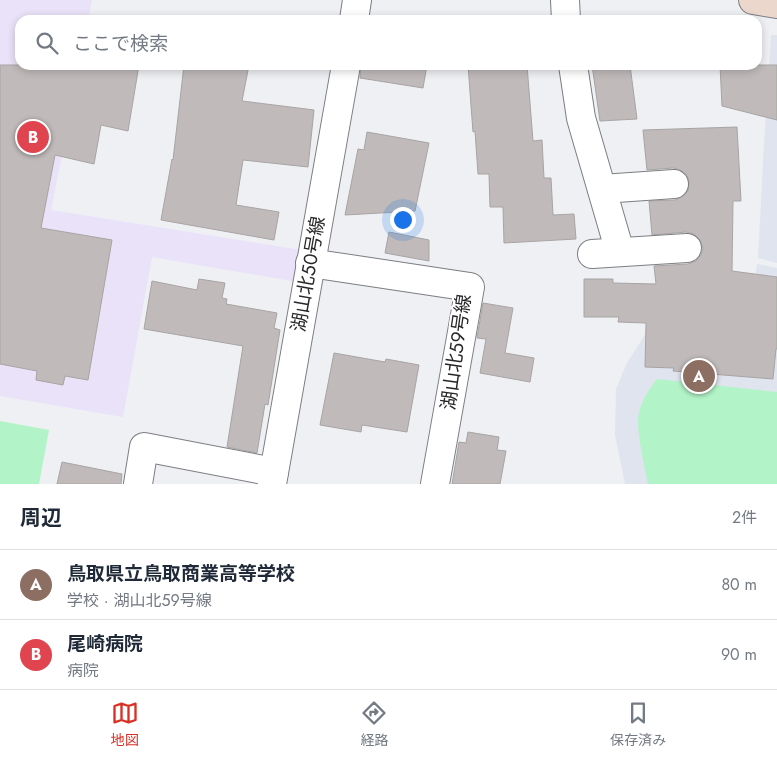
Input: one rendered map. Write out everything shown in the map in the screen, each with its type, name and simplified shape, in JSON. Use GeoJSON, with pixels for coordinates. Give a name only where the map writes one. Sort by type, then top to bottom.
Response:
{"type":"FeatureCollection","features":[{"type":"Feature","properties":{"kind":"main road"},"geometry":{"type":"LineString","coordinates":[[752,0],[777,4]]}},
{"type":"Feature","properties":{"kind":"street"},"geometry":{"type":"LineString","coordinates":[[355,15],[358,0]]}},
{"type":"Feature","properties":{"kind":"street"},"geometry":{"type":"LineString","coordinates":[[565,0],[566,15]]}},
{"type":"Feature","properties":{"kind":"street","name":"湖山北50号線"},"geometry":{"type":"LineString","coordinates":[[273,478],[345,70]]}},
{"type":"Feature","properties":{"kind":"street"},"geometry":{"type":"LineString","coordinates":[[574,70],[581,118],[620,252]]}},
{"type":"Feature","properties":{"kind":"street"},"geometry":{"type":"LineString","coordinates":[[602,189],[674,184]]}},
{"type":"Feature","properties":{"kind":"street"},"geometry":{"type":"LineString","coordinates":[[592,254],[687,248]]}},
{"type":"Feature","properties":{"kind":"street","name":"湖山北59号線"},"geometry":{"type":"LineString","coordinates":[[310,263],[470,287],[435,484]]}},
{"type":"Feature","properties":{"kind":"street"},"geometry":{"type":"LineString","coordinates":[[138,484],[144,447],[273,478]]}},
{"type":"Feature","properties":{"kind":"shaded area"},"geometry":{"type":"Polygon","coordinates":[[[0,0],[92,0],[89,15],[15,15],[15,70],[79,70],[51,210],[301,250],[297,282],[152,257],[123,417],[0,396],[0,0]]]}},
{"type":"Feature","properties":{"kind":"shaded area"},"geometry":{"type":"Polygon","coordinates":[[[771,35],[777,35],[777,263],[758,258],[771,35]]]}},
{"type":"Feature","properties":{"kind":"shaded area"},"geometry":{"type":"Polygon","coordinates":[[[757,264],[777,268],[777,484],[625,484],[615,435],[616,389],[627,363],[644,336],[674,319],[750,316],[757,264]]]}},
{"type":"Feature","properties":{"kind":"green space"},"geometry":{"type":"Polygon","coordinates":[[[657,379],[777,392],[777,484],[648,484],[638,419],[644,399],[657,379]]]}},
{"type":"Feature","properties":{"kind":"green space"},"geometry":{"type":"Polygon","coordinates":[[[0,421],[49,430],[39,484],[0,484],[0,421]]]}},
{"type":"Feature","properties":{"kind":"building"},"geometry":{"type":"Polygon","coordinates":[[[0,65],[15,65],[15,70],[138,70],[128,131],[101,125],[94,164],[55,155],[41,228],[112,240],[88,380],[65,376],[63,385],[36,380],[37,371],[0,364],[0,65]]]}},
{"type":"Feature","properties":{"kind":"building"},"geometry":{"type":"Polygon","coordinates":[[[762,65],[777,65],[777,120],[722,106],[720,70],[762,70],[762,65]]]}},
{"type":"Feature","properties":{"kind":"building"},"geometry":{"type":"Polygon","coordinates":[[[183,70],[248,70],[242,101],[314,110],[308,167],[243,160],[236,205],[279,212],[274,240],[161,220],[173,160],[183,70]]]}},
{"type":"Feature","properties":{"kind":"building"},"geometry":{"type":"Polygon","coordinates":[[[361,70],[426,70],[423,88],[360,78],[361,70]]]}},
{"type":"Feature","properties":{"kind":"building"},"geometry":{"type":"Polygon","coordinates":[[[468,70],[527,70],[533,141],[542,140],[544,178],[551,178],[553,215],[574,214],[576,239],[504,243],[503,207],[490,207],[489,174],[478,174],[475,131],[473,132],[468,70]]]}},
{"type":"Feature","properties":{"kind":"building"},"geometry":{"type":"Polygon","coordinates":[[[593,70],[631,70],[637,119],[600,121],[593,70]]]}},
{"type":"Feature","properties":{"kind":"building"},"geometry":{"type":"Polygon","coordinates":[[[737,127],[741,201],[733,201],[732,271],[777,277],[777,349],[773,379],[673,371],[674,368],[645,367],[646,323],[618,322],[619,317],[584,317],[584,279],[613,279],[613,283],[656,284],[654,266],[688,264],[696,261],[701,255],[703,248],[700,240],[694,234],[686,232],[652,235],[649,201],[675,200],[682,197],[688,191],[689,182],[687,175],[673,168],[647,170],[643,130],[737,127]]]}},
{"type":"Feature","properties":{"kind":"building"},"geometry":{"type":"Polygon","coordinates":[[[367,132],[429,143],[415,211],[345,215],[358,149],[364,150],[367,132]]]}},
{"type":"Feature","properties":{"kind":"building"},"geometry":{"type":"Polygon","coordinates":[[[389,232],[429,240],[429,261],[385,253],[389,232]]]}},
{"type":"Feature","properties":{"kind":"building"},"geometry":{"type":"Polygon","coordinates":[[[199,279],[225,283],[222,298],[227,299],[226,304],[277,313],[274,328],[280,330],[268,405],[265,404],[257,453],[227,447],[243,346],[144,329],[152,281],[197,290],[199,279]]]}},
{"type":"Feature","properties":{"kind":"building"},"geometry":{"type":"Polygon","coordinates":[[[483,303],[513,308],[505,353],[534,358],[530,382],[480,373],[486,339],[477,338],[483,303]]]}},
{"type":"Feature","properties":{"kind":"building"},"geometry":{"type":"Polygon","coordinates":[[[334,353],[385,362],[386,359],[419,365],[407,432],[362,425],[361,432],[320,425],[334,353]]]}},
{"type":"Feature","properties":{"kind":"building"},"geometry":{"type":"Polygon","coordinates":[[[468,432],[499,437],[497,450],[506,451],[500,484],[452,484],[459,442],[466,443],[468,432]]]}},
{"type":"Feature","properties":{"kind":"building"},"geometry":{"type":"Polygon","coordinates":[[[62,462],[122,474],[121,484],[57,484],[62,462]]]}},
{"type":"Feature","properties":{"kind":"place","name":"尾崎病院"},"geometry":{"type":"Point","coordinates":[33,137]}},
{"type":"Feature","properties":{"kind":"place","name":"鳥取県立鳥取商業高等学校"},"geometry":{"type":"Point","coordinates":[699,376]}}]}
